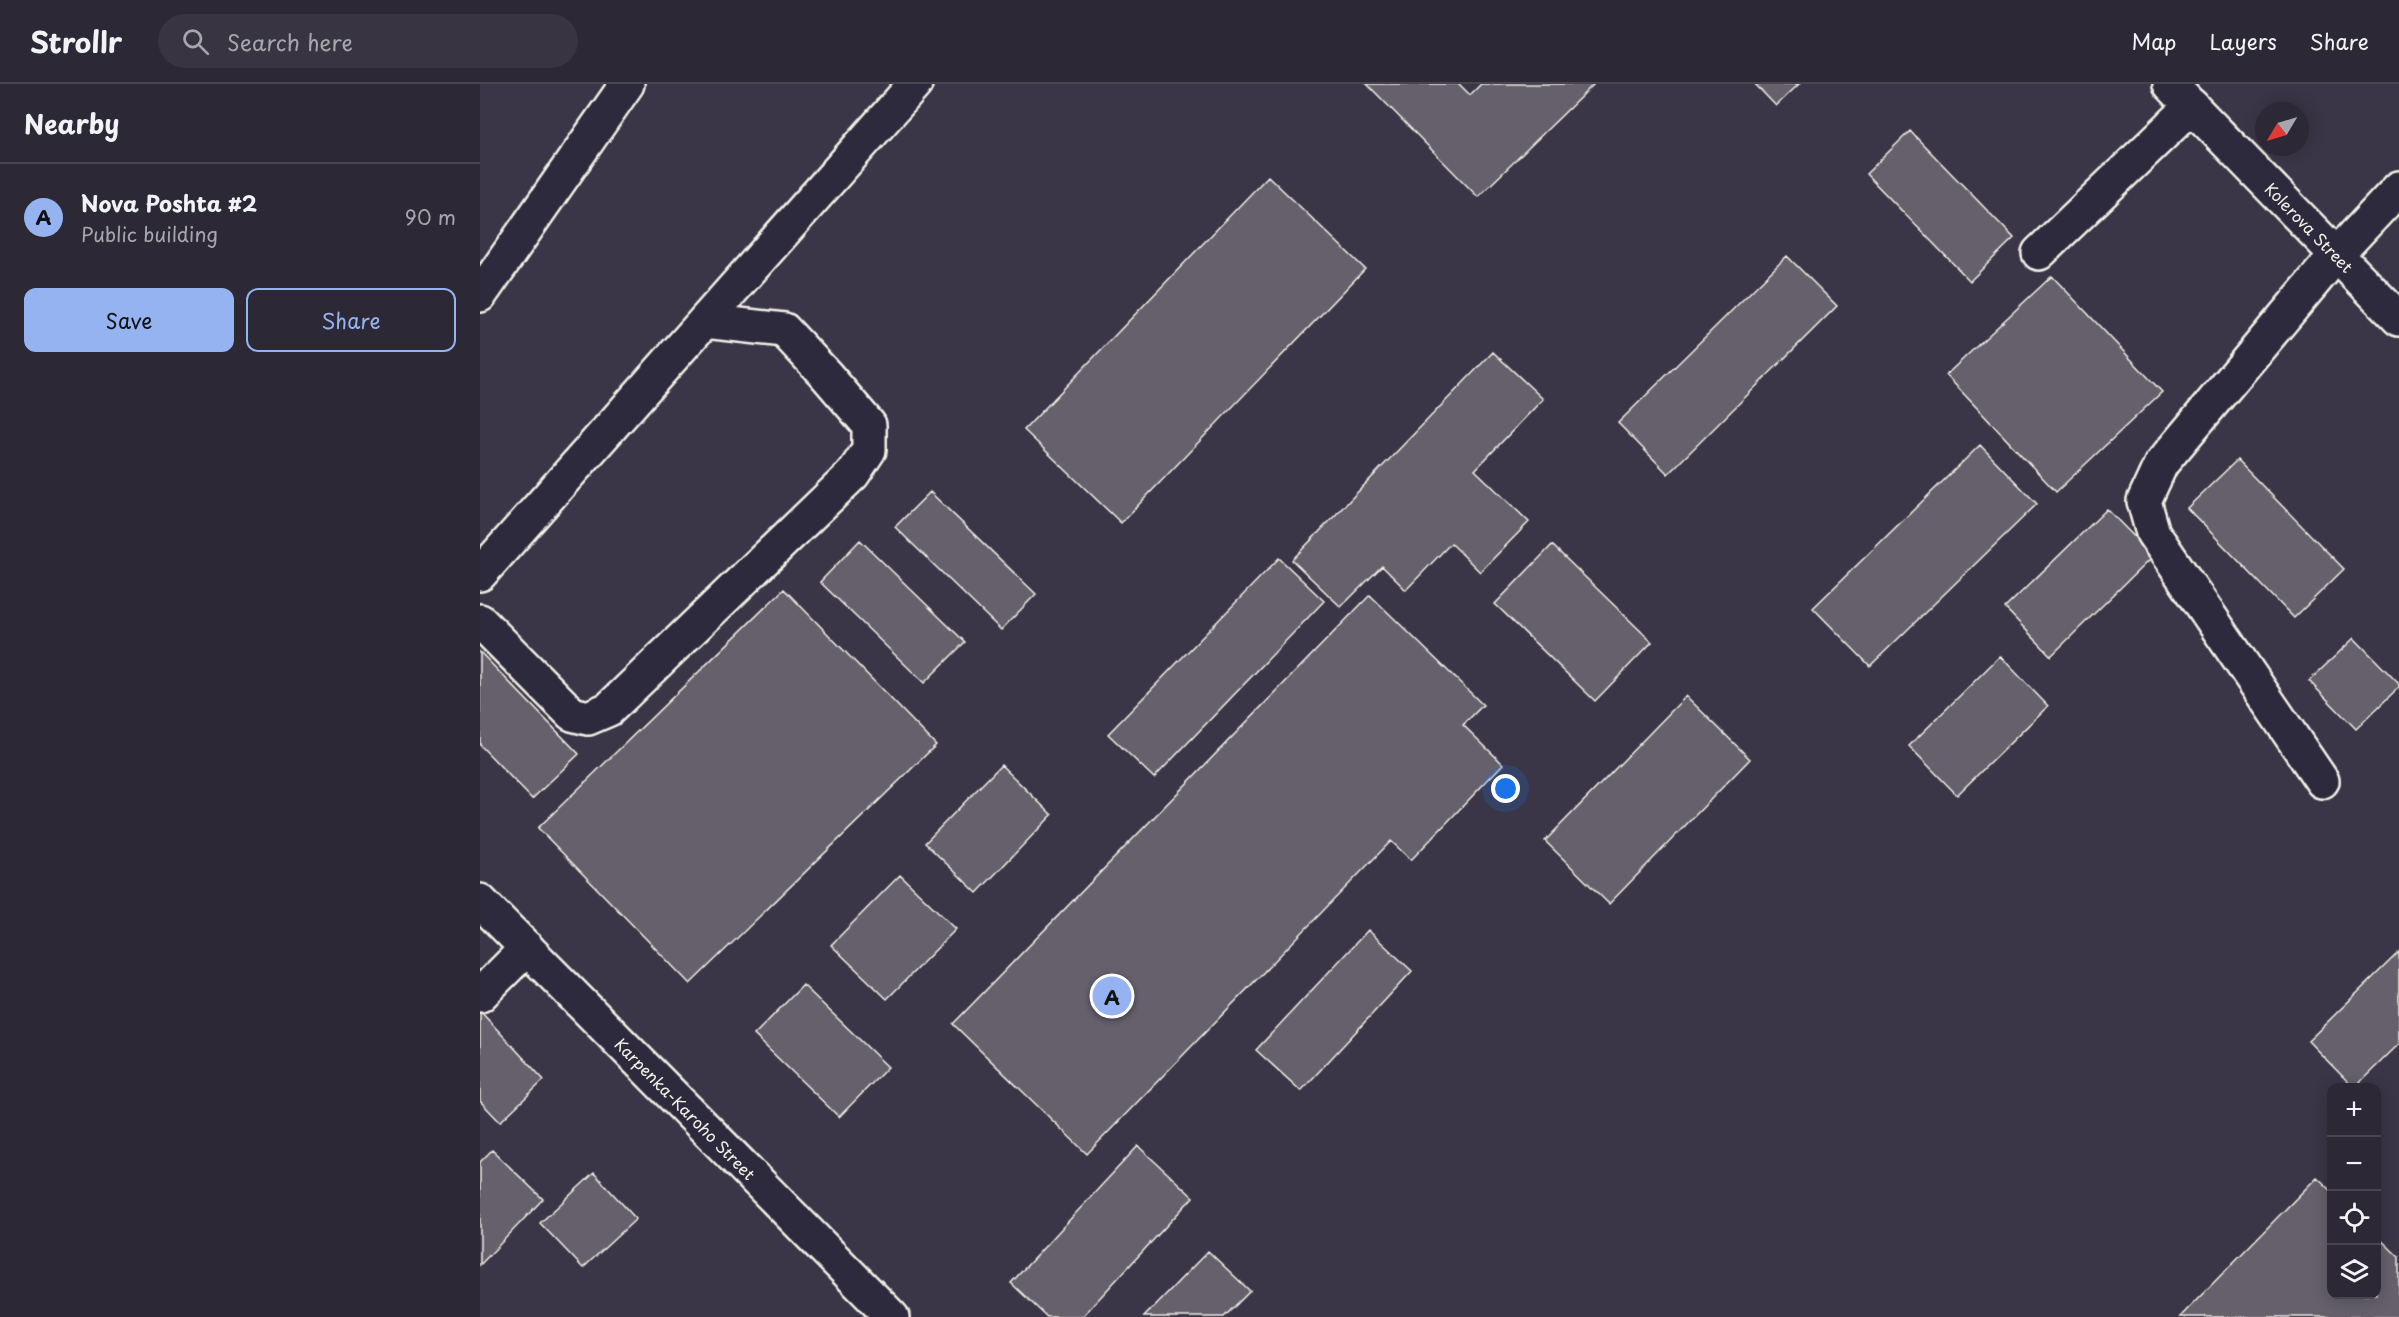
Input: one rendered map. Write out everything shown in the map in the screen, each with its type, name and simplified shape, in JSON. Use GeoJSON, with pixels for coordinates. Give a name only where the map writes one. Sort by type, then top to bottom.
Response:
{"type":"FeatureCollection","features":[{"type":"Feature","properties":{"kind":"street"},"geometry":{"type":"LineString","coordinates":[[480,295],[627,84]]}},
{"type":"Feature","properties":{"kind":"street"},"geometry":{"type":"LineString","coordinates":[[480,574],[915,84]]}},
{"type":"Feature","properties":{"kind":"street"},"geometry":{"type":"LineString","coordinates":[[2039,253],[2181,95]]}},
{"type":"Feature","properties":{"kind":"street","name":"Kolerova Street"},"geometry":{"type":"LineString","coordinates":[[2181,95],[2399,319]]}},
{"type":"Feature","properties":{"kind":"street"},"geometry":{"type":"LineString","coordinates":[[2322,781],[2153,533],[2144,501],[2161,464],[2337,254],[2399,188]]}},
{"type":"Feature","properties":{"kind":"street"},"geometry":{"type":"LineString","coordinates":[[480,621],[572,714],[588,718],[609,709],[853,474],[868,450],[869,425],[784,330],[705,321]]}},
{"type":"Feature","properties":{"kind":"street","name":"Karpenka-Karoho Street"},"geometry":{"type":"LineString","coordinates":[[480,901],[892,1317]]}},
{"type":"Feature","properties":{"kind":"street"},"geometry":{"type":"LineString","coordinates":[[480,995],[527,948]]}},
{"type":"Feature","properties":{"kind":"building"},"geometry":{"type":"Polygon","coordinates":[[[1367,84],[1459,84],[1470,95],[1481,84],[1594,84],[1478,197],[1367,84]]]}},
{"type":"Feature","properties":{"kind":"building"},"geometry":{"type":"Polygon","coordinates":[[[1755,84],[1799,84],[1776,106],[1755,84]]]}},
{"type":"Feature","properties":{"kind":"building"},"geometry":{"type":"Polygon","coordinates":[[[1910,131],[2014,238],[1970,281],[1866,174],[1910,131]]]}},
{"type":"Feature","properties":{"kind":"building"},"geometry":{"type":"Polygon","coordinates":[[[1268,176],[1365,269],[1121,523],[1024,430],[1268,176]]]}},
{"type":"Feature","properties":{"kind":"building"},"geometry":{"type":"Polygon","coordinates":[[[1787,256],[1837,306],[1668,474],[1618,423],[1787,256]]]}},
{"type":"Feature","properties":{"kind":"building"},"geometry":{"type":"Polygon","coordinates":[[[2052,276],[2162,392],[2056,492],[1946,375],[2052,276]]]}},
{"type":"Feature","properties":{"kind":"building"},"geometry":{"type":"Polygon","coordinates":[[[1493,352],[1543,399],[1475,470],[1529,522],[1480,572],[1451,543],[1406,590],[1382,566],[1341,607],[1292,560],[1493,352]]]}},
{"type":"Feature","properties":{"kind":"building"},"geometry":{"type":"Polygon","coordinates":[[[1980,445],[2037,504],[1870,666],[1813,608],[1980,445]]]}},
{"type":"Feature","properties":{"kind":"building"},"geometry":{"type":"Polygon","coordinates":[[[2237,460],[2344,569],[2294,618],[2187,508],[2237,460]]]}},
{"type":"Feature","properties":{"kind":"building"},"geometry":{"type":"Polygon","coordinates":[[[930,492],[1036,594],[1001,630],[895,527],[930,492]]]}},
{"type":"Feature","properties":{"kind":"building"},"geometry":{"type":"Polygon","coordinates":[[[2107,509],[2153,556],[2051,656],[2005,608],[2107,509]]]}},
{"type":"Feature","properties":{"kind":"building"},"geometry":{"type":"Polygon","coordinates":[[[860,540],[965,642],[924,683],[820,582],[860,540]]]}},
{"type":"Feature","properties":{"kind":"building"},"geometry":{"type":"Polygon","coordinates":[[[1552,545],[1652,642],[1595,701],[1495,604],[1552,545]]]}},
{"type":"Feature","properties":{"kind":"building"},"geometry":{"type":"Polygon","coordinates":[[[1279,558],[1324,601],[1154,778],[1108,734],[1279,558]]]}},
{"type":"Feature","properties":{"kind":"building"},"geometry":{"type":"Polygon","coordinates":[[[784,589],[936,745],[690,984],[538,828],[784,589]]]}},
{"type":"Feature","properties":{"kind":"building"},"geometry":{"type":"Polygon","coordinates":[[[1370,595],[1483,705],[1463,725],[1503,764],[1411,860],[1391,841],[1087,1154],[953,1024],[1370,595]]]}},
{"type":"Feature","properties":{"kind":"building"},"geometry":{"type":"Polygon","coordinates":[[[2354,638],[2399,684],[2399,687],[2356,729],[2309,681],[2354,638]]]}},
{"type":"Feature","properties":{"kind":"building"},"geometry":{"type":"Polygon","coordinates":[[[480,652],[579,754],[532,799],[480,745],[480,652]]]}},
{"type":"Feature","properties":{"kind":"building"},"geometry":{"type":"Polygon","coordinates":[[[2000,656],[2048,706],[1957,795],[1909,746],[2000,656]]]}},
{"type":"Feature","properties":{"kind":"building"},"geometry":{"type":"Polygon","coordinates":[[[1686,696],[1750,759],[1609,904],[1545,841],[1686,696]]]}},
{"type":"Feature","properties":{"kind":"building"},"geometry":{"type":"Polygon","coordinates":[[[1001,765],[1052,815],[977,893],[925,843],[1001,765]]]}},
{"type":"Feature","properties":{"kind":"building"},"geometry":{"type":"Polygon","coordinates":[[[900,875],[956,929],[887,999],[831,945],[900,875]]]}},
{"type":"Feature","properties":{"kind":"building"},"geometry":{"type":"Polygon","coordinates":[[[1368,930],[1412,971],[1301,1091],[1256,1050],[1368,930]]]}},
{"type":"Feature","properties":{"kind":"building"},"geometry":{"type":"Polygon","coordinates":[[[2399,952],[2399,1044],[2359,1083],[2349,1083],[2308,1041],[2399,952]]]}},
{"type":"Feature","properties":{"kind":"building"},"geometry":{"type":"Polygon","coordinates":[[[803,985],[888,1067],[839,1117],[754,1035],[803,985]]]}},
{"type":"Feature","properties":{"kind":"building"},"geometry":{"type":"Polygon","coordinates":[[[480,1011],[544,1080],[500,1122],[480,1101],[480,1011]]]}},
{"type":"Feature","properties":{"kind":"building"},"geometry":{"type":"Polygon","coordinates":[[[1138,1146],[1193,1197],[1082,1317],[1047,1317],[1011,1283],[1138,1146]]]}},
{"type":"Feature","properties":{"kind":"building"},"geometry":{"type":"Polygon","coordinates":[[[492,1150],[543,1199],[480,1265],[480,1162],[492,1150]]]}},
{"type":"Feature","properties":{"kind":"building"},"geometry":{"type":"Polygon","coordinates":[[[594,1173],[636,1219],[583,1268],[540,1223],[594,1173]]]}},
{"type":"Feature","properties":{"kind":"building"},"geometry":{"type":"Polygon","coordinates":[[[2317,1177],[2327,1186],[2327,1299],[2381,1299],[2381,1240],[2399,1257],[2399,1317],[2180,1317],[2317,1177]]]}},
{"type":"Feature","properties":{"kind":"building"},"geometry":{"type":"Polygon","coordinates":[[[1208,1251],[1250,1291],[1224,1317],[1144,1317],[1208,1251]]]}},
{"type":"Feature","properties":{"kind":"place","name":"Nova Poshta #2"},"geometry":{"type":"Point","coordinates":[1112,996]}}]}
